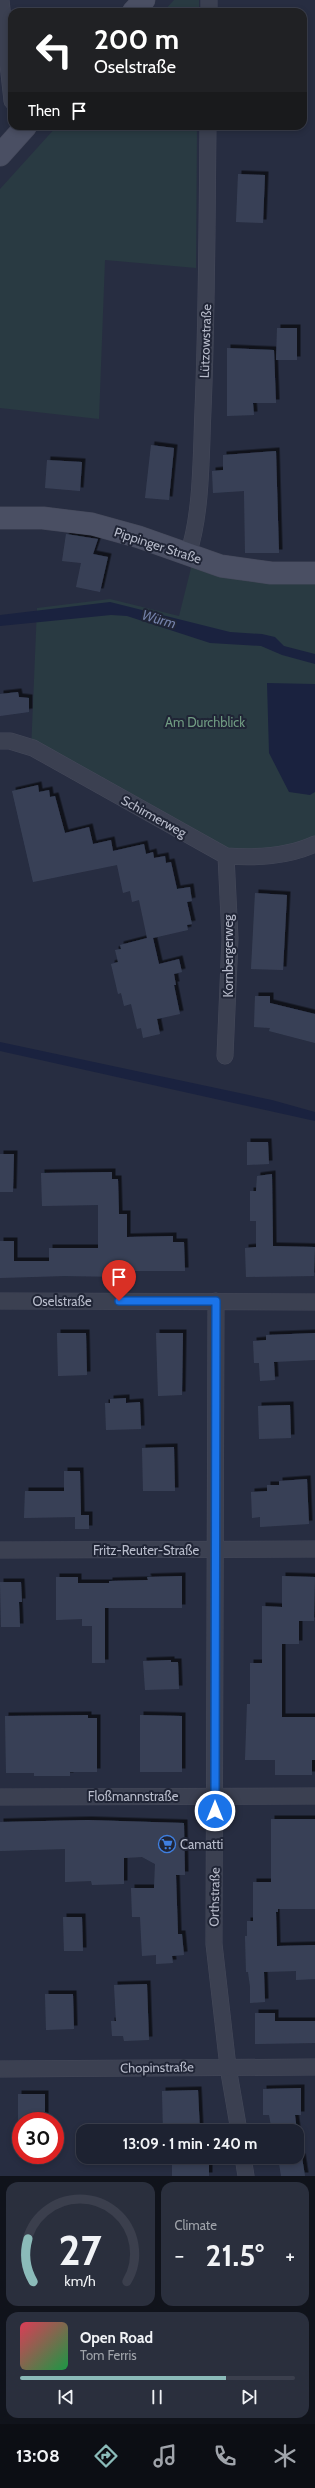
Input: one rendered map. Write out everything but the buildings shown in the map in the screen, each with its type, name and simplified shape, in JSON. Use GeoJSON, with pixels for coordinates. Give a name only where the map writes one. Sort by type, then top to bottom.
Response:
{"type":"FeatureCollection","features":[{"type":"Feature","properties":{"kind":"main road"},"geometry":{"type":"LineString","coordinates":[[137,8],[144,0]]}},
{"type":"Feature","properties":{"kind":"main road"},"geometry":{"type":"LineString","coordinates":[[0,156],[20,130]]}},
{"type":"Feature","properties":{"kind":"main road","name":"Pippinger Straße"},"geometry":{"type":"LineString","coordinates":[[0,518],[43,518],[92,524],[221,566],[245,570],[315,573]]}},
{"type":"Feature","properties":{"kind":"street"},"geometry":{"type":"LineString","coordinates":[[1,0],[8,64]]}},
{"type":"Feature","properties":{"kind":"street","name":"Lützowstraße"},"geometry":{"type":"LineString","coordinates":[[188,554],[195,535],[202,431],[206,321],[208,130]]}},
{"type":"Feature","properties":{"kind":"street","name":"Schirmerweg"},"geometry":{"type":"LineString","coordinates":[[0,741],[10,741],[33,748],[226,856],[259,858],[303,849],[315,844]]}},
{"type":"Feature","properties":{"kind":"street","name":"Kornbergerweg"},"geometry":{"type":"LineString","coordinates":[[225,1056],[230,938],[226,856]]}},
{"type":"Feature","properties":{"kind":"street","name":"Oselstraße"},"geometry":{"type":"LineString","coordinates":[[0,1301],[315,1302]]}},
{"type":"Feature","properties":{"kind":"street","name":"Orthstraße"},"geometry":{"type":"LineString","coordinates":[[216,1301],[216,1796],[214,1944],[228,2067],[238,2124]]}},
{"type":"Feature","properties":{"kind":"street","name":"Fritz-Reuter-Straße"},"geometry":{"type":"LineString","coordinates":[[0,1550],[315,1549]]}},
{"type":"Feature","properties":{"kind":"street","name":"Floßmannstraße"},"geometry":{"type":"LineString","coordinates":[[0,1797],[315,1796]]}},
{"type":"Feature","properties":{"kind":"street","name":"Chopinstraße"},"geometry":{"type":"LineString","coordinates":[[0,2069],[315,2067]]}},
{"type":"Feature","properties":{"kind":"street"},"geometry":{"type":"LineString","coordinates":[[244,2164],[246,2176]]}},
{"type":"Feature","properties":{"kind":"green space"},"geometry":{"type":"Polygon","coordinates":[[[174,0],[199,0],[199,8],[167,8],[174,0]]]}},
{"type":"Feature","properties":{"kind":"green space"},"geometry":{"type":"Polygon","coordinates":[[[53,130],[197,130],[196,268],[105,260],[99,419],[0,408],[0,189],[53,130]]]}},
{"type":"Feature","properties":{"kind":"green space","name":"Am Durchblick"},"geometry":{"type":"Polygon","coordinates":[[[193,560],[315,580],[315,848],[223,857],[31,751],[37,608],[110,599],[179,616],[193,560]]]}},
{"type":"Feature","properties":{"kind":"water","name":"Würm"},"geometry":{"type":"Polygon","coordinates":[[[110,602],[230,632],[262,634],[275,637],[284,646],[315,654],[315,664],[282,655],[261,646],[210,643],[127,616],[111,615],[0,626],[0,615],[110,602]]]}},
{"type":"Feature","properties":{"kind":"water"},"geometry":{"type":"Polygon","coordinates":[[[267,683],[315,684],[315,792],[310,795],[289,792],[269,753],[267,683]]]}},
{"type":"Feature","properties":{"kind":"water"},"geometry":{"type":"Polygon","coordinates":[[[0,1042],[272,1100],[315,1112],[315,1121],[0,1051],[0,1042]]]}},
{"type":"Feature","properties":{"kind":"place","name":"Camatti"},"geometry":{"type":"Point","coordinates":[167,1844]}},
{"type":"Feature","properties":{"kind":"route"},"geometry":{"type":"LineString","coordinates":[[119,1301],[216,1301],[215,1811]]}}]}
